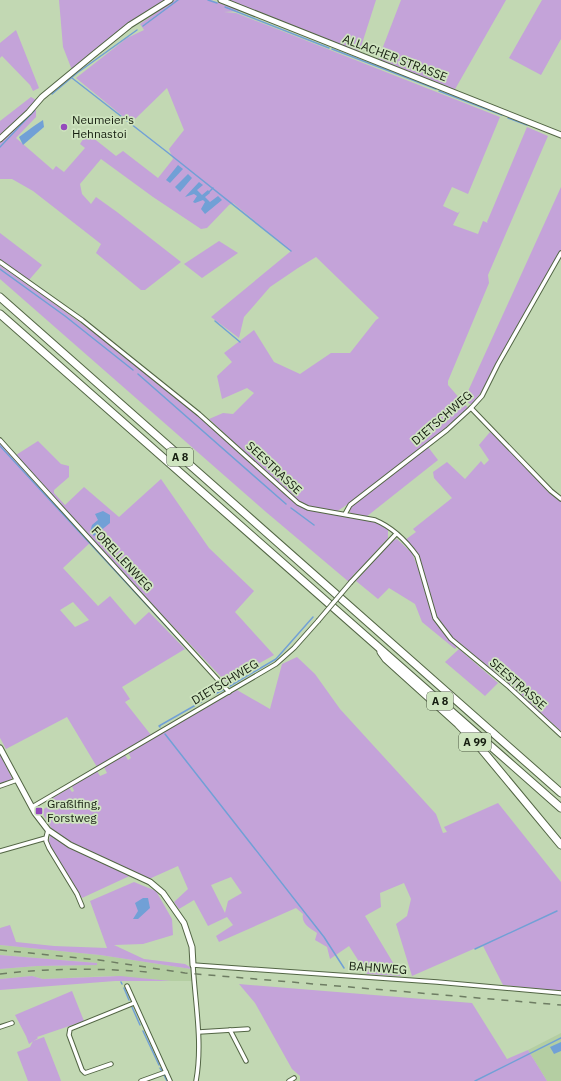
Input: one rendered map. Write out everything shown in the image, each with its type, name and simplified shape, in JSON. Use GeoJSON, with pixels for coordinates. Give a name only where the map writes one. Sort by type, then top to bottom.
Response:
{"type":"FeatureCollection","features":[{"type":"Feature","properties":{"kind":"highway","name":"A 8"},"geometry":{"type":"LineString","coordinates":[[0,297],[561,793]]}},
{"type":"Feature","properties":{"kind":"highway","name":"A 8"},"geometry":{"type":"LineString","coordinates":[[0,314],[561,808]]}},
{"type":"Feature","properties":{"kind":"highway","name":"A 99"},"geometry":{"type":"LineString","coordinates":[[378,648],[386,659],[458,724],[478,745],[561,845]]}},
{"type":"Feature","properties":{"kind":"street"},"geometry":{"type":"LineString","coordinates":[[0,139],[29,112],[42,97],[93,55],[130,25],[170,0]]}},
{"type":"Feature","properties":{"kind":"street","name":"ALLACHER STRASSE"},"geometry":{"type":"LineString","coordinates":[[223,0],[561,135]]}},
{"type":"Feature","properties":{"kind":"street","name":"DIETSCHWEG"},"geometry":{"type":"LineString","coordinates":[[345,514],[350,505],[447,430],[482,396],[498,364],[561,253]]}},
{"type":"Feature","properties":{"kind":"street","name":"SEESTRASSE"},"geometry":{"type":"LineString","coordinates":[[0,262],[82,320],[199,414],[298,503],[308,508],[375,520],[385,524],[412,548],[417,556],[435,618],[451,639],[508,687],[561,735]]}},
{"type":"Feature","properties":{"kind":"street"},"geometry":{"type":"LineString","coordinates":[[471,408],[550,491],[561,499]]}},
{"type":"Feature","properties":{"kind":"street","name":"FORELLENWEG"},"geometry":{"type":"LineString","coordinates":[[0,440],[89,540],[146,600],[229,692]]}},
{"type":"Feature","properties":{"kind":"street","name":"DIETSCHWEG"},"geometry":{"type":"LineString","coordinates":[[32,807],[276,664],[294,648],[351,582],[396,534]]}},
{"type":"Feature","properties":{"kind":"street"},"geometry":{"type":"LineString","coordinates":[[0,748],[32,807],[48,830],[70,845],[150,882],[162,893],[184,923],[192,947],[199,1055],[196,1081]]}},
{"type":"Feature","properties":{"kind":"street"},"geometry":{"type":"LineString","coordinates":[[0,786],[17,780]]}},
{"type":"Feature","properties":{"kind":"street"},"geometry":{"type":"LineString","coordinates":[[48,830],[46,841],[49,848],[82,906]]}},
{"type":"Feature","properties":{"kind":"street"},"geometry":{"type":"LineString","coordinates":[[0,851],[46,838]]}},
{"type":"Feature","properties":{"kind":"street","name":"BAHNWEG"},"geometry":{"type":"LineString","coordinates":[[193,965],[437,982],[561,993]]}},
{"type":"Feature","properties":{"kind":"street"},"geometry":{"type":"LineString","coordinates":[[126,986],[170,1081]]}},
{"type":"Feature","properties":{"kind":"street"},"geometry":{"type":"LineString","coordinates":[[111,1064],[85,1073],[82,1070],[69,1035],[70,1028],[134,1003]]}},
{"type":"Feature","properties":{"kind":"street"},"geometry":{"type":"LineString","coordinates":[[0,1027],[12,1023]]}},
{"type":"Feature","properties":{"kind":"street"},"geometry":{"type":"LineString","coordinates":[[198,1032],[248,1029]]}},
{"type":"Feature","properties":{"kind":"street"},"geometry":{"type":"LineString","coordinates":[[230,1030],[246,1061]]}},
{"type":"Feature","properties":{"kind":"street"},"geometry":{"type":"LineString","coordinates":[[141,1081],[166,1072]]}},
{"type":"Feature","properties":{"kind":"street"},"geometry":{"type":"LineString","coordinates":[[289,1081],[294,1078]]}},
{"type":"Feature","properties":{"kind":"shaded area"},"geometry":{"type":"Polygon","coordinates":[[[59,0],[166,0],[72,70],[63,47],[59,0]]]}},
{"type":"Feature","properties":{"kind":"shaded area"},"geometry":{"type":"Polygon","coordinates":[[[174,0],[211,0],[241,11],[224,12],[236,13],[500,117],[468,194],[452,187],[443,206],[458,213],[460,211],[453,225],[478,234],[483,221],[488,223],[487,222],[527,127],[548,136],[488,275],[489,283],[448,381],[448,385],[468,408],[445,429],[336,512],[316,509],[299,503],[209,419],[223,413],[233,414],[254,393],[247,388],[222,399],[217,376],[232,362],[224,353],[254,330],[274,362],[300,374],[331,353],[350,353],[379,318],[316,257],[270,287],[244,317],[239,338],[211,317],[291,251],[233,203],[229,205],[207,228],[201,229],[153,197],[101,159],[80,184],[82,194],[91,204],[96,197],[181,262],[145,290],[141,290],[96,253],[101,244],[33,191],[12,179],[0,179],[0,121],[31,97],[36,100],[36,117],[16,138],[53,170],[56,166],[64,172],[85,148],[80,144],[87,133],[116,156],[123,151],[158,178],[173,159],[169,149],[184,130],[167,88],[131,123],[76,78],[127,38],[144,30],[140,24],[174,0]]]}},
{"type":"Feature","properties":{"kind":"shaded area"},"geometry":{"type":"Polygon","coordinates":[[[230,0],[376,0],[359,53],[231,2],[230,0]]]}},
{"type":"Feature","properties":{"kind":"shaded area"},"geometry":{"type":"Polygon","coordinates":[[[401,0],[506,0],[454,91],[378,60],[401,0]]]}},
{"type":"Feature","properties":{"kind":"shaded area"},"geometry":{"type":"Polygon","coordinates":[[[542,0],[561,0],[561,39],[541,75],[509,58],[542,0]]]}},
{"type":"Feature","properties":{"kind":"shaded area"},"geometry":{"type":"Polygon","coordinates":[[[16,30],[39,88],[33,91],[30,85],[2,56],[0,58],[0,43],[16,30]]]}},
{"type":"Feature","properties":{"kind":"shaded area"},"geometry":{"type":"Polygon","coordinates":[[[561,187],[561,250],[482,391],[472,405],[464,400],[561,187]]]}},
{"type":"Feature","properties":{"kind":"shaded area"},"geometry":{"type":"Polygon","coordinates":[[[0,233],[42,265],[29,280],[0,260],[0,233]]]}},
{"type":"Feature","properties":{"kind":"shaded area"},"geometry":{"type":"Polygon","coordinates":[[[219,241],[238,253],[202,278],[184,264],[219,241]]]}},
{"type":"Feature","properties":{"kind":"shaded area"},"geometry":{"type":"Polygon","coordinates":[[[0,265],[98,336],[171,393],[207,423],[298,505],[309,510],[363,519],[382,525],[388,530],[388,538],[354,574],[349,582],[266,512],[0,279],[0,265]]]}},
{"type":"Feature","properties":{"kind":"shaded area"},"geometry":{"type":"Polygon","coordinates":[[[490,432],[499,439],[549,491],[561,501],[561,731],[460,643],[455,649],[422,622],[415,604],[389,588],[378,599],[356,581],[392,541],[397,539],[412,553],[426,588],[418,557],[405,540],[416,532],[413,529],[452,498],[434,478],[433,472],[447,462],[465,479],[481,461],[484,465],[489,460],[479,445],[490,432]]]}},
{"type":"Feature","properties":{"kind":"shaded area"},"geometry":{"type":"Polygon","coordinates":[[[0,441],[16,455],[38,441],[61,464],[69,466],[69,477],[54,490],[54,493],[65,505],[84,487],[119,517],[161,479],[209,548],[254,591],[235,612],[274,655],[226,682],[92,541],[63,568],[98,606],[110,596],[135,625],[149,612],[185,649],[122,687],[130,699],[125,702],[151,735],[97,767],[67,717],[6,749],[0,738],[0,441]],[[73,602],[60,610],[75,627],[89,620],[73,602]]]}},
{"type":"Feature","properties":{"kind":"shaded area"},"geometry":{"type":"Polygon","coordinates":[[[428,447],[438,460],[366,517],[351,514],[349,509],[352,506],[428,447]]]}},
{"type":"Feature","properties":{"kind":"shaded area"},"geometry":{"type":"Polygon","coordinates":[[[459,649],[498,683],[485,696],[445,662],[459,649]]]}},
{"type":"Feature","properties":{"kind":"shaded area"},"geometry":{"type":"Polygon","coordinates":[[[297,657],[315,674],[340,709],[436,814],[443,833],[447,832],[444,827],[498,803],[561,882],[561,991],[503,985],[483,946],[494,940],[412,976],[396,924],[407,916],[411,899],[404,883],[380,893],[381,907],[365,916],[401,976],[367,974],[349,946],[330,959],[327,947],[315,940],[317,933],[305,923],[303,920],[303,914],[296,908],[219,942],[216,936],[233,925],[227,917],[208,926],[194,900],[179,909],[174,902],[188,889],[178,866],[149,879],[136,873],[82,898],[48,844],[52,829],[41,811],[50,805],[48,801],[69,788],[72,792],[74,791],[72,786],[97,771],[100,776],[107,773],[104,767],[125,755],[128,760],[131,758],[128,752],[237,690],[270,709],[282,664],[297,657]],[[231,877],[211,885],[225,913],[228,901],[242,893],[231,877]]]}},
{"type":"Feature","properties":{"kind":"shaded area"},"geometry":{"type":"Polygon","coordinates":[[[0,754],[12,778],[11,780],[0,784],[0,754]]]}},
{"type":"Feature","properties":{"kind":"shaded area"},"geometry":{"type":"Polygon","coordinates":[[[134,882],[156,891],[172,919],[173,935],[143,944],[114,945],[144,959],[185,964],[191,969],[100,955],[0,945],[0,928],[10,925],[16,942],[54,946],[107,948],[90,901],[134,882]]]}},
{"type":"Feature","properties":{"kind":"shaded area"},"geometry":{"type":"Polygon","coordinates":[[[0,945],[100,955],[191,969],[192,981],[171,981],[110,976],[43,979],[32,976],[0,979],[0,969],[37,966],[97,965],[97,963],[0,955],[0,945]]]}},
{"type":"Feature","properties":{"kind":"shaded area"},"geometry":{"type":"Polygon","coordinates":[[[0,955],[97,963],[97,965],[37,966],[0,969],[0,955]]]}},
{"type":"Feature","properties":{"kind":"shaded area"},"geometry":{"type":"Polygon","coordinates":[[[32,976],[43,979],[120,976],[171,981],[115,981],[0,990],[0,979],[32,976]]]}},
{"type":"Feature","properties":{"kind":"shaded area"},"geometry":{"type":"Polygon","coordinates":[[[239,984],[472,1003],[507,1059],[528,1050],[547,1081],[300,1081],[300,1076],[292,1069],[255,1003],[239,984]]]}},
{"type":"Feature","properties":{"kind":"shaded area"},"geometry":{"type":"Polygon","coordinates":[[[72,991],[84,1021],[37,1037],[38,1038],[29,1044],[15,1015],[72,991]]]}},
{"type":"Feature","properties":{"kind":"shaded area"},"geometry":{"type":"Polygon","coordinates":[[[561,1033],[561,1081],[547,1081],[528,1050],[561,1033]]]}},
{"type":"Feature","properties":{"kind":"shaded area"},"geometry":{"type":"Polygon","coordinates":[[[44,1037],[61,1081],[28,1081],[17,1052],[30,1047],[33,1041],[44,1037]]]}},
{"type":"Feature","properties":{"kind":"water"},"geometry":{"type":"Polygon","coordinates":[[[43,120],[44,127],[23,145],[19,137],[43,120]]]}},
{"type":"Feature","properties":{"kind":"water"},"geometry":{"type":"Polygon","coordinates":[[[178,165],[183,169],[170,183],[166,180],[178,165]]]}},
{"type":"Feature","properties":{"kind":"water"},"geometry":{"type":"Polygon","coordinates":[[[188,174],[192,178],[180,192],[175,187],[188,174]]]}},
{"type":"Feature","properties":{"kind":"water"},"geometry":{"type":"Polygon","coordinates":[[[199,182],[203,185],[197,190],[202,195],[208,190],[210,193],[205,197],[210,202],[218,196],[222,200],[205,214],[201,209],[205,202],[203,200],[195,203],[193,202],[197,196],[194,194],[185,197],[199,182]]]}},
{"type":"Feature","properties":{"kind":"water"},"geometry":{"type":"Polygon","coordinates":[[[103,511],[110,515],[110,523],[94,536],[90,532],[92,525],[98,520],[95,514],[103,511]]]}},
{"type":"Feature","properties":{"kind":"water"},"geometry":{"type":"Polygon","coordinates":[[[143,898],[148,898],[150,908],[138,919],[133,919],[138,911],[135,903],[143,898]]]}},
{"type":"Feature","properties":{"kind":"water"},"geometry":{"type":"Polygon","coordinates":[[[561,1042],[561,1051],[554,1054],[550,1047],[561,1042]]]}},
{"type":"Feature","properties":{"kind":"waterway"},"geometry":{"type":"LineString","coordinates":[[143,26],[178,0]]}},
{"type":"Feature","properties":{"kind":"waterway"},"geometry":{"type":"LineString","coordinates":[[208,0],[217,3]]}},
{"type":"Feature","properties":{"kind":"waterway"},"geometry":{"type":"LineString","coordinates":[[225,7],[329,48]]}},
{"type":"Feature","properties":{"kind":"waterway"},"geometry":{"type":"LineString","coordinates":[[52,94],[77,73],[137,30]]}},
{"type":"Feature","properties":{"kind":"waterway"},"geometry":{"type":"LineString","coordinates":[[332,49],[436,89]]}},
{"type":"Feature","properties":{"kind":"waterway"},"geometry":{"type":"LineString","coordinates":[[72,78],[291,251]]}},
{"type":"Feature","properties":{"kind":"waterway"},"geometry":{"type":"LineString","coordinates":[[439,91],[502,115]]}},
{"type":"Feature","properties":{"kind":"waterway"},"geometry":{"type":"LineString","coordinates":[[0,147],[34,111]]}},
{"type":"Feature","properties":{"kind":"waterway"},"geometry":{"type":"LineString","coordinates":[[508,118],[527,125]]}},
{"type":"Feature","properties":{"kind":"waterway"},"geometry":{"type":"LineString","coordinates":[[209,192],[213,188]]}},
{"type":"Feature","properties":{"kind":"waterway"},"geometry":{"type":"LineString","coordinates":[[0,269],[65,316],[133,370]]}},
{"type":"Feature","properties":{"kind":"waterway"},"geometry":{"type":"LineString","coordinates":[[215,321],[240,342]]}},
{"type":"Feature","properties":{"kind":"waterway"},"geometry":{"type":"LineString","coordinates":[[138,374],[286,504]]}},
{"type":"Feature","properties":{"kind":"waterway"},"geometry":{"type":"LineString","coordinates":[[0,446],[193,655]]}},
{"type":"Feature","properties":{"kind":"waterway"},"geometry":{"type":"LineString","coordinates":[[291,508],[314,525]]}},
{"type":"Feature","properties":{"kind":"waterway"},"geometry":{"type":"LineString","coordinates":[[230,686],[276,659],[313,617]]}},
{"type":"Feature","properties":{"kind":"waterway"},"geometry":{"type":"LineString","coordinates":[[215,694],[225,689]]}},
{"type":"Feature","properties":{"kind":"waterway"},"geometry":{"type":"LineString","coordinates":[[160,727],[159,726],[208,698]]}},
{"type":"Feature","properties":{"kind":"waterway"},"geometry":{"type":"LineString","coordinates":[[165,734],[324,937],[344,968]]}},
{"type":"Feature","properties":{"kind":"waterway"},"geometry":{"type":"LineString","coordinates":[[475,949],[557,911]]}},
{"type":"Feature","properties":{"kind":"waterway"},"geometry":{"type":"LineString","coordinates":[[124,988],[129,1000]]}},
{"type":"Feature","properties":{"kind":"waterway"},"geometry":{"type":"LineString","coordinates":[[132,1007],[140,1025]]}},
{"type":"Feature","properties":{"kind":"waterway"},"geometry":{"type":"LineString","coordinates":[[143,1031],[159,1065]]}},
{"type":"Feature","properties":{"kind":"waterway"},"geometry":{"type":"LineString","coordinates":[[475,1081],[561,1038]]}},
{"type":"Feature","properties":{"kind":"waterway"},"geometry":{"type":"LineString","coordinates":[[164,1075],[167,1081]]}},
{"type":"Feature","properties":{"kind":"railway"},"geometry":{"type":"LineString","coordinates":[[0,950],[99,960],[185,973],[561,1005]]}},
{"type":"Feature","properties":{"kind":"railway"},"geometry":{"type":"LineString","coordinates":[[0,974],[74,969],[148,972]]}},
{"type":"Feature","properties":{"kind":"place","name":"Neumeier's Hehnastoi"},"geometry":{"type":"Point","coordinates":[64,127]}},
{"type":"Feature","properties":{"kind":"place","name":"Graßlfing, Forstweg"},"geometry":{"type":"Point","coordinates":[39,811]}}]}
